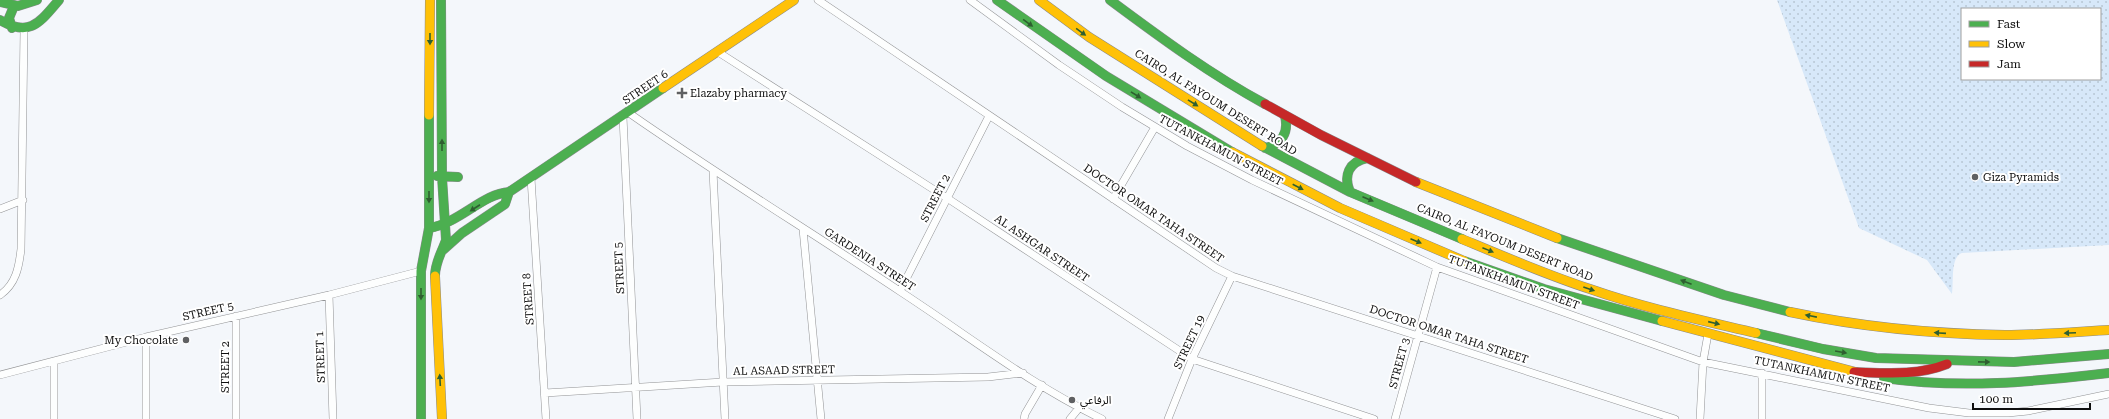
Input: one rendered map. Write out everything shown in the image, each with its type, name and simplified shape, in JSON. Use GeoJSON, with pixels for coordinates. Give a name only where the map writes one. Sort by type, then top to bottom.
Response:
{"type":"FeatureCollection","features":[{"type":"Feature","properties":{"kind":"main road"},"geometry":{"type":"LineString","coordinates":[[36,25],[32,9],[37,0]]}},
{"type":"Feature","properties":{"kind":"main road"},"geometry":{"type":"LineString","coordinates":[[0,20],[12,28],[24,30],[36,25],[59,0]]}},
{"type":"Feature","properties":{"kind":"main road"},"geometry":{"type":"LineString","coordinates":[[421,419],[421,271],[429,228],[428,176],[430,0]]}},
{"type":"Feature","properties":{"kind":"main road"},"geometry":{"type":"LineString","coordinates":[[441,0],[442,176],[446,240],[443,250],[438,257],[435,272],[442,419]]}},
{"type":"Feature","properties":{"kind":"main road","name":"STREET 6"},"geometry":{"type":"LineString","coordinates":[[429,228],[445,226],[498,193],[509,192],[626,115],[794,0]]}},
{"type":"Feature","properties":{"kind":"main road"},"geometry":{"type":"LineString","coordinates":[[997,0],[1080,60],[1151,104],[1242,157],[1339,207],[1444,254],[1483,269],[1600,305],[1778,354],[1854,372],[1909,382],[1973,384],[2024,382],[2109,373]]}},
{"type":"Feature","properties":{"kind":"main road","name":"CAIRO, AL FAYOUM DESERT ROAD"},"geometry":{"type":"LineString","coordinates":[[1039,0],[1089,37],[1265,148],[1350,192],[1552,276],[1644,306],[1823,349],[1876,358],[2014,362],[2109,354]]}},
{"type":"Feature","properties":{"kind":"main road","name":"CAIRO, AL FAYOUM DESERT ROAD"},"geometry":{"type":"LineString","coordinates":[[1110,0],[1196,63],[1285,116],[1367,158],[1456,200],[1570,243],[1724,295],[1784,311],[1850,323],[1943,333],[2037,335],[2109,330]]}},
{"type":"Feature","properties":{"kind":"main road"},"geometry":{"type":"LineString","coordinates":[[0,2],[32,9]]}},
{"type":"Feature","properties":{"kind":"main road"},"geometry":{"type":"LineString","coordinates":[[12,28],[9,18],[14,6]]}},
{"type":"Feature","properties":{"kind":"main road"},"geometry":{"type":"LineString","coordinates":[[1265,148],[1276,145],[1284,138],[1287,127],[1285,116]]}},
{"type":"Feature","properties":{"kind":"main road"},"geometry":{"type":"LineString","coordinates":[[1350,192],[1345,179],[1346,172],[1354,162],[1367,158]]}},
{"type":"Feature","properties":{"kind":"main road"},"geometry":{"type":"LineString","coordinates":[[428,176],[458,177]]}},
{"type":"Feature","properties":{"kind":"main road","name":"STREET 6"},"geometry":{"type":"LineString","coordinates":[[443,250],[462,233],[505,204],[509,192]]}},
{"type":"Feature","properties":{"kind":"main road"},"geometry":{"type":"LineString","coordinates":[[1854,372],[1914,373],[1936,368],[1952,361]]}},
{"type":"Feature","properties":{"kind":"street","name":"DOCTOR OMAR TAHA STREET"},"geometry":{"type":"LineString","coordinates":[[818,0],[1198,257],[1232,276],[1675,419]]}},
{"type":"Feature","properties":{"kind":"street","name":"TUTANKHAMUN STREET"},"geometry":{"type":"LineString","coordinates":[[970,0],[1059,65],[1155,127],[1271,190],[1437,267],[1703,362],[1930,408],[1969,413],[2021,411],[2109,394]]}},
{"type":"Feature","properties":{"kind":"street"},"geometry":{"type":"LineString","coordinates":[[0,295],[11,285],[19,266],[22,200],[24,30]]}},
{"type":"Feature","properties":{"kind":"street","name":"AL ASHGAR STREET"},"geometry":{"type":"LineString","coordinates":[[718,52],[947,198],[1192,359],[1374,419]]}},
{"type":"Feature","properties":{"kind":"street","name":"GARDENIA STREET"},"geometry":{"type":"LineString","coordinates":[[626,115],[900,291],[1023,373],[1079,408],[1102,419]]}},
{"type":"Feature","properties":{"kind":"street","name":"STREET 5"},"geometry":{"type":"LineString","coordinates":[[626,115],[638,419]]}},
{"type":"Feature","properties":{"kind":"street","name":"STREET 2"},"geometry":{"type":"LineString","coordinates":[[900,291],[989,116]]}},
{"type":"Feature","properties":{"kind":"street"},"geometry":{"type":"LineString","coordinates":[[1113,200],[1155,127]]}},
{"type":"Feature","properties":{"kind":"street"},"geometry":{"type":"LineString","coordinates":[[713,171],[725,419]]}},
{"type":"Feature","properties":{"kind":"street","name":"STREET 8"},"geometry":{"type":"LineString","coordinates":[[531,178],[546,419]]}},
{"type":"Feature","properties":{"kind":"street"},"geometry":{"type":"LineString","coordinates":[[0,210],[22,200]]}},
{"type":"Feature","properties":{"kind":"street"},"geometry":{"type":"LineString","coordinates":[[803,229],[821,419]]}},
{"type":"Feature","properties":{"kind":"street","name":"STREET 3"},"geometry":{"type":"LineString","coordinates":[[1395,419],[1437,267]]}},
{"type":"Feature","properties":{"kind":"street","name":"STREET 5"},"geometry":{"type":"LineString","coordinates":[[0,375],[146,337],[329,295],[421,271]]}},
{"type":"Feature","properties":{"kind":"street","name":"STREET 19"},"geometry":{"type":"LineString","coordinates":[[1168,419],[1192,359],[1232,276]]}},
{"type":"Feature","properties":{"kind":"street","name":"STREET 1"},"geometry":{"type":"LineString","coordinates":[[329,295],[333,419]]}},
{"type":"Feature","properties":{"kind":"street","name":"STREET 2"},"geometry":{"type":"LineString","coordinates":[[236,316],[236,419]]}},
{"type":"Feature","properties":{"kind":"street"},"geometry":{"type":"LineString","coordinates":[[1700,419],[1703,362],[1708,334]]}},
{"type":"Feature","properties":{"kind":"street"},"geometry":{"type":"LineString","coordinates":[[146,337],[146,419]]}},
{"type":"Feature","properties":{"kind":"street"},"geometry":{"type":"LineString","coordinates":[[54,362],[54,419]]}},
{"type":"Feature","properties":{"kind":"street","name":"AL ASAAD STREET"},"geometry":{"type":"LineString","coordinates":[[545,393],[723,382],[988,377],[1023,373]]}},
{"type":"Feature","properties":{"kind":"street"},"geometry":{"type":"LineString","coordinates":[[1762,373],[1762,419]]}},
{"type":"Feature","properties":{"kind":"street"},"geometry":{"type":"LineString","coordinates":[[1024,419],[1025,414],[1042,385]]}},
{"type":"Feature","properties":{"kind":"street"},"geometry":{"type":"LineString","coordinates":[[1070,419],[1079,408]]}},
{"type":"Feature","properties":{"kind":"sand","name":"Giza Pyramids"},"geometry":{"type":"Polygon","coordinates":[[[1777,0],[2109,0],[2109,245],[1962,253],[1958,255],[1954,265],[1952,294],[1927,260],[1859,228],[1777,0]]]}},
{"type":"Feature","properties":{"kind":"traffic: fast"},"geometry":{"type":"LineString","coordinates":[[0,2],[18,6],[37,0]]}},
{"type":"Feature","properties":{"kind":"traffic: fast"},"geometry":{"type":"LineString","coordinates":[[0,20],[19,28],[34,25],[40,21],[59,0]]}},
{"type":"Feature","properties":{"kind":"traffic: fast"},"geometry":{"type":"LineString","coordinates":[[435,276],[437,262],[446,240],[442,177],[441,0]]}},
{"type":"Feature","properties":{"kind":"traffic: fast"},"geometry":{"type":"LineString","coordinates":[[997,0],[1106,76],[1232,152]]}},
{"type":"Feature","properties":{"kind":"traffic: fast"},"geometry":{"type":"LineString","coordinates":[[1110,0],[1205,68],[1265,104]]}},
{"type":"Feature","properties":{"kind":"traffic: fast"},"geometry":{"type":"LineString","coordinates":[[12,28],[9,18],[14,6]]}},
{"type":"Feature","properties":{"kind":"traffic: fast"},"geometry":{"type":"LineString","coordinates":[[429,228],[451,221],[489,198],[509,192],[663,88]]}},
{"type":"Feature","properties":{"kind":"traffic: fast"},"geometry":{"type":"LineString","coordinates":[[421,419],[421,271],[429,228],[429,115]]}},
{"type":"Feature","properties":{"kind":"traffic: fast"},"geometry":{"type":"LineString","coordinates":[[1265,148],[1276,144],[1283,137],[1286,128],[1285,116]]}},
{"type":"Feature","properties":{"kind":"traffic: fast"},"geometry":{"type":"LineString","coordinates":[[1262,146],[1350,192],[1462,239]]}},
{"type":"Feature","properties":{"kind":"traffic: fast"},"geometry":{"type":"LineString","coordinates":[[1350,192],[1347,180],[1349,170],[1356,163],[1367,158]]}},
{"type":"Feature","properties":{"kind":"traffic: fast"},"geometry":{"type":"LineString","coordinates":[[437,176],[458,177]]}},
{"type":"Feature","properties":{"kind":"traffic: fast"},"geometry":{"type":"LineString","coordinates":[[443,250],[462,233],[505,204],[509,192]]}},
{"type":"Feature","properties":{"kind":"traffic: fast"},"geometry":{"type":"LineString","coordinates":[[1557,238],[1724,295],[1790,312]]}},
{"type":"Feature","properties":{"kind":"traffic: fast"},"geometry":{"type":"LineString","coordinates":[[1464,261],[1544,289],[1662,321]]}},
{"type":"Feature","properties":{"kind":"traffic: fast"},"geometry":{"type":"LineString","coordinates":[[1756,333],[1823,349],[1876,358],[2014,362],[2109,354]]}},
{"type":"Feature","properties":{"kind":"traffic: fast"},"geometry":{"type":"LineString","coordinates":[[1884,378],[1969,384],[2053,379],[2109,373]]}},
{"type":"Feature","properties":{"kind":"traffic: slow"},"geometry":{"type":"LineString","coordinates":[[429,115],[430,0]]}},
{"type":"Feature","properties":{"kind":"traffic: slow"},"geometry":{"type":"LineString","coordinates":[[663,88],[794,0]]}},
{"type":"Feature","properties":{"kind":"traffic: slow"},"geometry":{"type":"LineString","coordinates":[[1039,0],[1089,37],[1262,146]]}},
{"type":"Feature","properties":{"kind":"traffic: slow"},"geometry":{"type":"LineString","coordinates":[[1232,152],[1340,208],[1464,261]]}},
{"type":"Feature","properties":{"kind":"traffic: slow"},"geometry":{"type":"LineString","coordinates":[[1416,182],[1557,238]]}},
{"type":"Feature","properties":{"kind":"traffic: slow"},"geometry":{"type":"LineString","coordinates":[[1462,239],[1542,272],[1610,296],[1756,333]]}},
{"type":"Feature","properties":{"kind":"traffic: slow"},"geometry":{"type":"LineString","coordinates":[[435,276],[442,419]]}},
{"type":"Feature","properties":{"kind":"traffic: slow"},"geometry":{"type":"LineString","coordinates":[[1790,312],[1870,326],[1951,333],[2018,335],[2109,330]]}},
{"type":"Feature","properties":{"kind":"traffic: slow"},"geometry":{"type":"LineString","coordinates":[[1662,321],[1863,374]]}},
{"type":"Feature","properties":{"kind":"traffic: jam"},"geometry":{"type":"LineString","coordinates":[[1265,104],[1321,135],[1416,182]]}},
{"type":"Feature","properties":{"kind":"traffic: jam"},"geometry":{"type":"LineString","coordinates":[[1854,372],[1913,372],[1936,368],[1947,364]]}},
{"type":"Feature","properties":{"kind":"place","name":"Elazaby pharmacy"},"geometry":{"type":"Point","coordinates":[682,93]}},
{"type":"Feature","properties":{"kind":"place","name":"Giza Pyramids"},"geometry":{"type":"Point","coordinates":[1975,177]}},
{"type":"Feature","properties":{"kind":"place","name":"My Chocolate"},"geometry":{"type":"Point","coordinates":[186,340]}},
{"type":"Feature","properties":{"kind":"place","name":"الرفاعي"},"geometry":{"type":"Point","coordinates":[1072,400]}}]}
